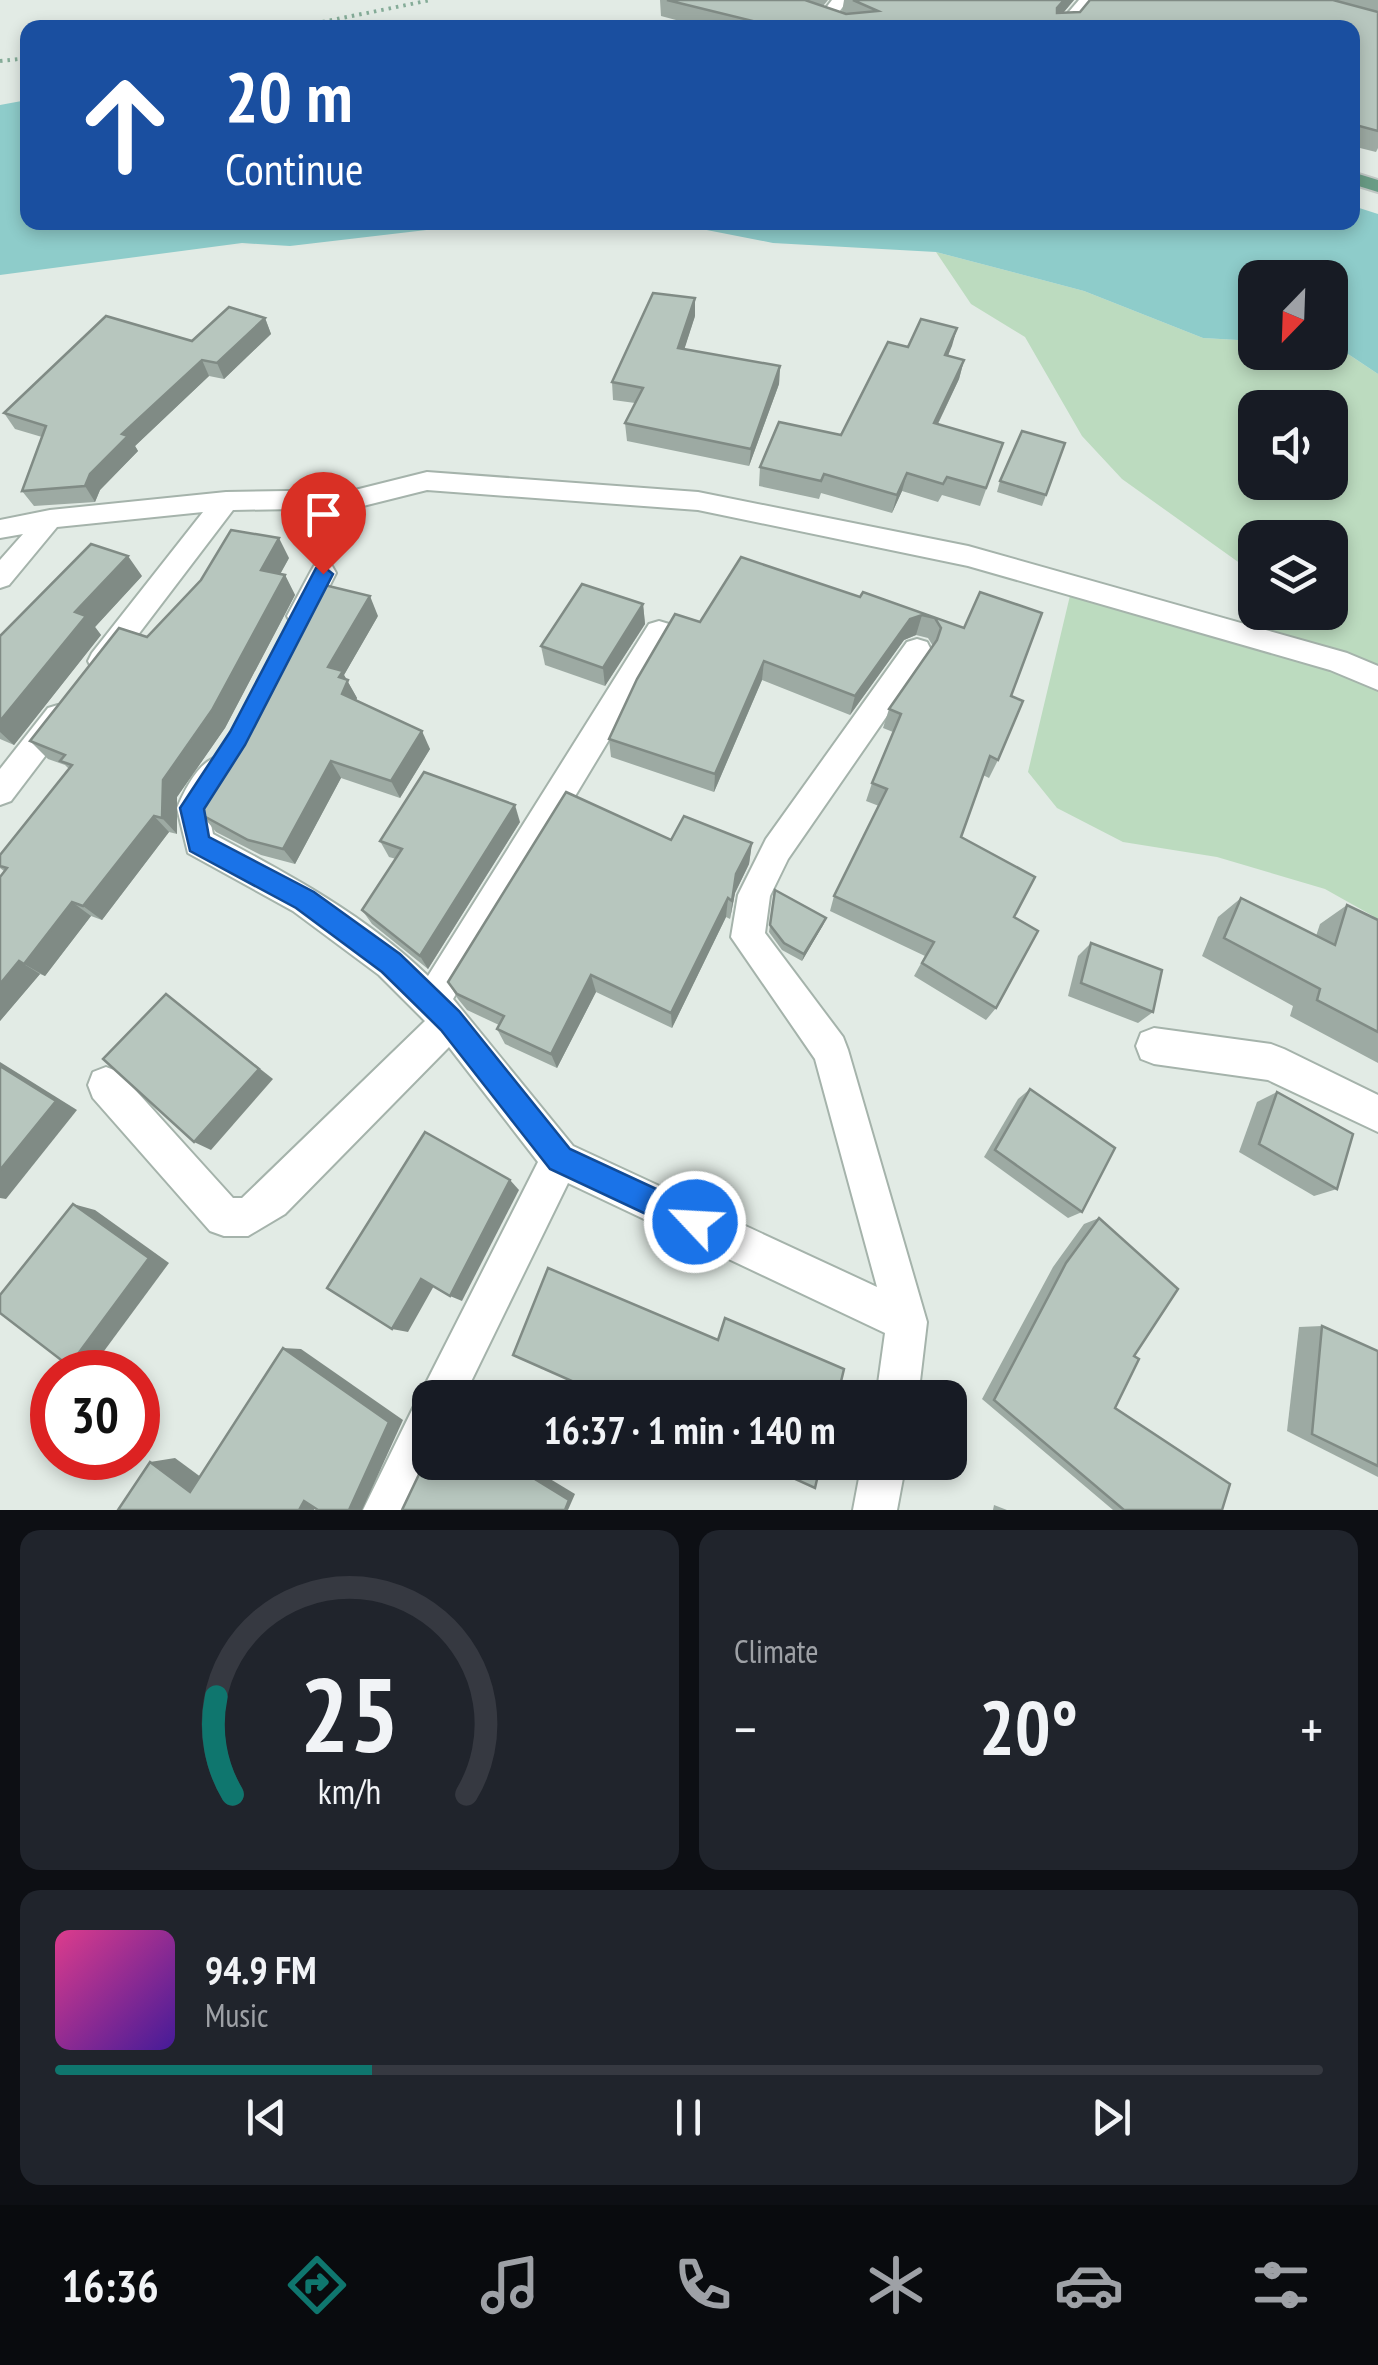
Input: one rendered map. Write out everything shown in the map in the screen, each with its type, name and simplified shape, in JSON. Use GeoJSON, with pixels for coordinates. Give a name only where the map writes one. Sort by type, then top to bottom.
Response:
{"type":"FeatureCollection","features":[{"type":"Feature","properties":{"kind":"main road"},"geometry":{"type":"LineString","coordinates":[[808,11],[838,20]]}},
{"type":"Feature","properties":{"kind":"street"},"geometry":{"type":"LineString","coordinates":[[827,17],[840,0]]}},
{"type":"Feature","properties":{"kind":"street"},"geometry":{"type":"LineString","coordinates":[[1070,20],[1087,0]]}},
{"type":"Feature","properties":{"kind":"street"},"geometry":{"type":"LineString","coordinates":[[0,529],[226,501],[355,499],[427,481],[698,500],[968,556],[1073,583],[1337,661],[1378,678]]}},
{"type":"Feature","properties":{"kind":"street"},"geometry":{"type":"LineString","coordinates":[[0,792],[226,501]]}},
{"type":"Feature","properties":{"kind":"street"},"geometry":{"type":"LineString","coordinates":[[0,578],[50,520]]}},
{"type":"Feature","properties":{"kind":"street"},"geometry":{"type":"LineString","coordinates":[[289,640],[323,574]]}},
{"type":"Feature","properties":{"kind":"street"},"geometry":{"type":"LineString","coordinates":[[106,1085],[224,1217],[248,1217],[271,1200],[440,1012],[659,632]]}},
{"type":"Feature","properties":{"kind":"street"},"geometry":{"type":"LineString","coordinates":[[899,1380],[907,1322],[830,1050],[748,938],[754,895],[776,849],[917,650]]}},
{"type":"Feature","properties":{"kind":"street"},"geometry":{"type":"LineString","coordinates":[[238,739],[192,808],[198,843],[305,900],[391,963],[440,1012],[560,1159],[907,1322]]}},
{"type":"Feature","properties":{"kind":"street"},"geometry":{"type":"LineString","coordinates":[[1154,1046],[1271,1062],[1378,1114]]}},
{"type":"Feature","properties":{"kind":"street"},"geometry":{"type":"LineString","coordinates":[[450,1380],[560,1159]]}},
{"type":"Feature","properties":{"kind":"street"},"geometry":{"type":"LineString","coordinates":[[385,1510],[412,1455]]}},
{"type":"Feature","properties":{"kind":"street"},"geometry":{"type":"LineString","coordinates":[[875,1510],[881,1480]]}},
{"type":"Feature","properties":{"kind":"path"},"geometry":{"type":"LineString","coordinates":[[332,20],[431,0]]}},
{"type":"Feature","properties":{"kind":"green space"},"geometry":{"type":"Polygon","coordinates":[[[936,252],[1084,291],[1203,338],[1238,340],[1238,370],[1348,370],[1348,354],[1378,374],[1378,925],[1373,916],[1325,889],[1217,857],[1123,842],[1057,808],[1028,772],[1073,583],[1265,640],[1270,630],[1348,630],[1348,520],[1238,520],[1238,562],[1122,479],[1082,436],[1025,337],[971,304],[936,252]]]}},
{"type":"Feature","properties":{"kind":"water"},"geometry":{"type":"Polygon","coordinates":[[[20,101],[20,230],[426,230],[290,246],[242,243],[0,275],[0,105],[20,101]]]}},
{"type":"Feature","properties":{"kind":"water"},"geometry":{"type":"Polygon","coordinates":[[[1360,208],[1378,214],[1378,374],[1348,354],[1348,260],[1238,260],[1238,340],[1203,338],[1084,291],[936,252],[773,243],[707,230],[1360,230],[1360,208]]]}},
{"type":"Feature","properties":{"kind":"building"},"geometry":{"type":"Polygon","coordinates":[[[667,0],[805,0],[846,14],[878,11],[853,0],[1064,0],[1057,13],[1080,12],[1090,0],[1333,0],[1378,12],[1378,131],[1360,126],[1360,20],[748,20],[667,0]]]}},
{"type":"Feature","properties":{"kind":"building"},"geometry":{"type":"Polygon","coordinates":[[[653,293],[695,298],[678,348],[780,366],[751,449],[625,423],[643,388],[612,382],[653,293]]]}},
{"type":"Feature","properties":{"kind":"building"},"geometry":{"type":"Polygon","coordinates":[[[229,307],[265,318],[217,363],[202,360],[122,434],[128,436],[90,474],[85,486],[22,491],[46,426],[4,413],[106,316],[192,341],[229,307]]]}},
{"type":"Feature","properties":{"kind":"building"},"geometry":{"type":"Polygon","coordinates":[[[921,319],[957,328],[945,355],[964,360],[934,423],[1003,443],[986,488],[947,477],[943,484],[907,473],[897,495],[824,474],[821,481],[760,467],[779,422],[841,435],[888,342],[908,347],[921,319]]]}},
{"type":"Feature","properties":{"kind":"building"},"geometry":{"type":"Polygon","coordinates":[[[1022,431],[1065,443],[1046,495],[1000,481],[1022,431]]]}},
{"type":"Feature","properties":{"kind":"building"},"geometry":{"type":"Polygon","coordinates":[[[231,530],[279,538],[261,570],[285,575],[212,710],[163,780],[162,818],[154,816],[83,906],[72,902],[24,964],[19,961],[0,984],[0,877],[7,868],[0,866],[0,855],[72,765],[60,761],[65,755],[30,741],[119,628],[147,637],[201,580],[231,530]]]}},
{"type":"Feature","properties":{"kind":"building"},"geometry":{"type":"Polygon","coordinates":[[[91,544],[128,556],[75,612],[86,616],[0,721],[0,636],[91,544]]]}},
{"type":"Feature","properties":{"kind":"building"},"geometry":{"type":"Polygon","coordinates":[[[741,557],[860,597],[863,592],[964,628],[980,592],[1042,613],[1011,696],[1023,701],[998,760],[990,756],[961,837],[1035,877],[1014,917],[1038,931],[996,1008],[922,963],[934,942],[834,896],[887,789],[872,783],[901,714],[889,709],[937,640],[941,628],[935,618],[922,615],[910,619],[855,696],[764,661],[715,774],[609,739],[637,679],[675,614],[700,622],[741,557]]]}},
{"type":"Feature","properties":{"kind":"building"},"geometry":{"type":"Polygon","coordinates":[[[316,583],[370,596],[328,667],[343,671],[339,677],[348,680],[342,694],[422,731],[391,781],[331,761],[283,849],[248,840],[202,815],[198,794],[239,732],[316,583]]]}},
{"type":"Feature","properties":{"kind":"building"},"geometry":{"type":"Polygon","coordinates":[[[582,584],[643,604],[603,668],[541,646],[582,584]]]}},
{"type":"Feature","properties":{"kind":"building"},"geometry":{"type":"Polygon","coordinates":[[[424,772],[515,805],[420,956],[362,910],[402,849],[380,841],[424,772]]]}},
{"type":"Feature","properties":{"kind":"building"},"geometry":{"type":"Polygon","coordinates":[[[566,792],[671,840],[684,816],[752,843],[736,874],[732,901],[728,898],[671,1013],[591,975],[551,1054],[497,1029],[504,1016],[457,994],[448,982],[566,792]]]}},
{"type":"Feature","properties":{"kind":"building"},"geometry":{"type":"Polygon","coordinates":[[[775,890],[826,918],[804,954],[784,943],[770,925],[775,890]]]}},
{"type":"Feature","properties":{"kind":"building"},"geometry":{"type":"Polygon","coordinates":[[[1241,898],[1335,945],[1347,905],[1378,920],[1378,1032],[1317,1000],[1320,989],[1224,938],[1241,898]]]}},
{"type":"Feature","properties":{"kind":"building"},"geometry":{"type":"Polygon","coordinates":[[[1091,943],[1162,970],[1153,1012],[1081,983],[1091,943]]]}},
{"type":"Feature","properties":{"kind":"building"},"geometry":{"type":"Polygon","coordinates":[[[166,994],[259,1069],[194,1142],[103,1059],[166,994]]]}},
{"type":"Feature","properties":{"kind":"building"},"geometry":{"type":"Polygon","coordinates":[[[0,1066],[56,1101],[0,1170],[0,1066]]]}},
{"type":"Feature","properties":{"kind":"building"},"geometry":{"type":"Polygon","coordinates":[[[1030,1089],[1115,1148],[1082,1212],[995,1150],[1030,1089]]]}},
{"type":"Feature","properties":{"kind":"building"},"geometry":{"type":"Polygon","coordinates":[[[1277,1092],[1353,1134],[1337,1189],[1259,1144],[1277,1092]]]}},
{"type":"Feature","properties":{"kind":"building"},"geometry":{"type":"Polygon","coordinates":[[[425,1132],[510,1180],[450,1296],[421,1279],[392,1329],[327,1288],[425,1132]]]}},
{"type":"Feature","properties":{"kind":"building"},"geometry":{"type":"Polygon","coordinates":[[[73,1204],[149,1258],[81,1350],[48,1350],[0,1313],[0,1295],[73,1204]]]}},
{"type":"Feature","properties":{"kind":"building"},"geometry":{"type":"Polygon","coordinates":[[[1099,1218],[1178,1289],[1134,1356],[1139,1359],[1115,1408],[1230,1484],[1222,1510],[1124,1510],[994,1400],[1066,1263],[1099,1218]]]}},
{"type":"Feature","properties":{"kind":"building"},"geometry":{"type":"Polygon","coordinates":[[[548,1268],[718,1340],[725,1318],[844,1369],[841,1380],[569,1380],[513,1355],[548,1268]]]}},
{"type":"Feature","properties":{"kind":"building"},"geometry":{"type":"Polygon","coordinates":[[[1322,1326],[1378,1351],[1378,1466],[1312,1434],[1322,1326]]]}},
{"type":"Feature","properties":{"kind":"building"},"geometry":{"type":"Polygon","coordinates":[[[283,1348],[389,1422],[349,1510],[318,1510],[304,1501],[299,1510],[118,1510],[138,1480],[160,1480],[160,1470],[190,1492],[283,1348]]]}},
{"type":"Feature","properties":{"kind":"building"},"geometry":{"type":"Polygon","coordinates":[[[416,1480],[536,1480],[569,1500],[565,1510],[402,1510],[416,1480]]]}},
{"type":"Feature","properties":{"kind":"building"},"geometry":{"type":"Polygon","coordinates":[[[797,1480],[817,1480],[815,1488],[797,1480]]]}},
{"type":"Feature","properties":{"kind":"route"},"geometry":{"type":"LineString","coordinates":[[323,574],[238,739],[192,808],[198,843],[305,900],[391,963],[450,1021],[560,1159],[695,1222]]}}]}
